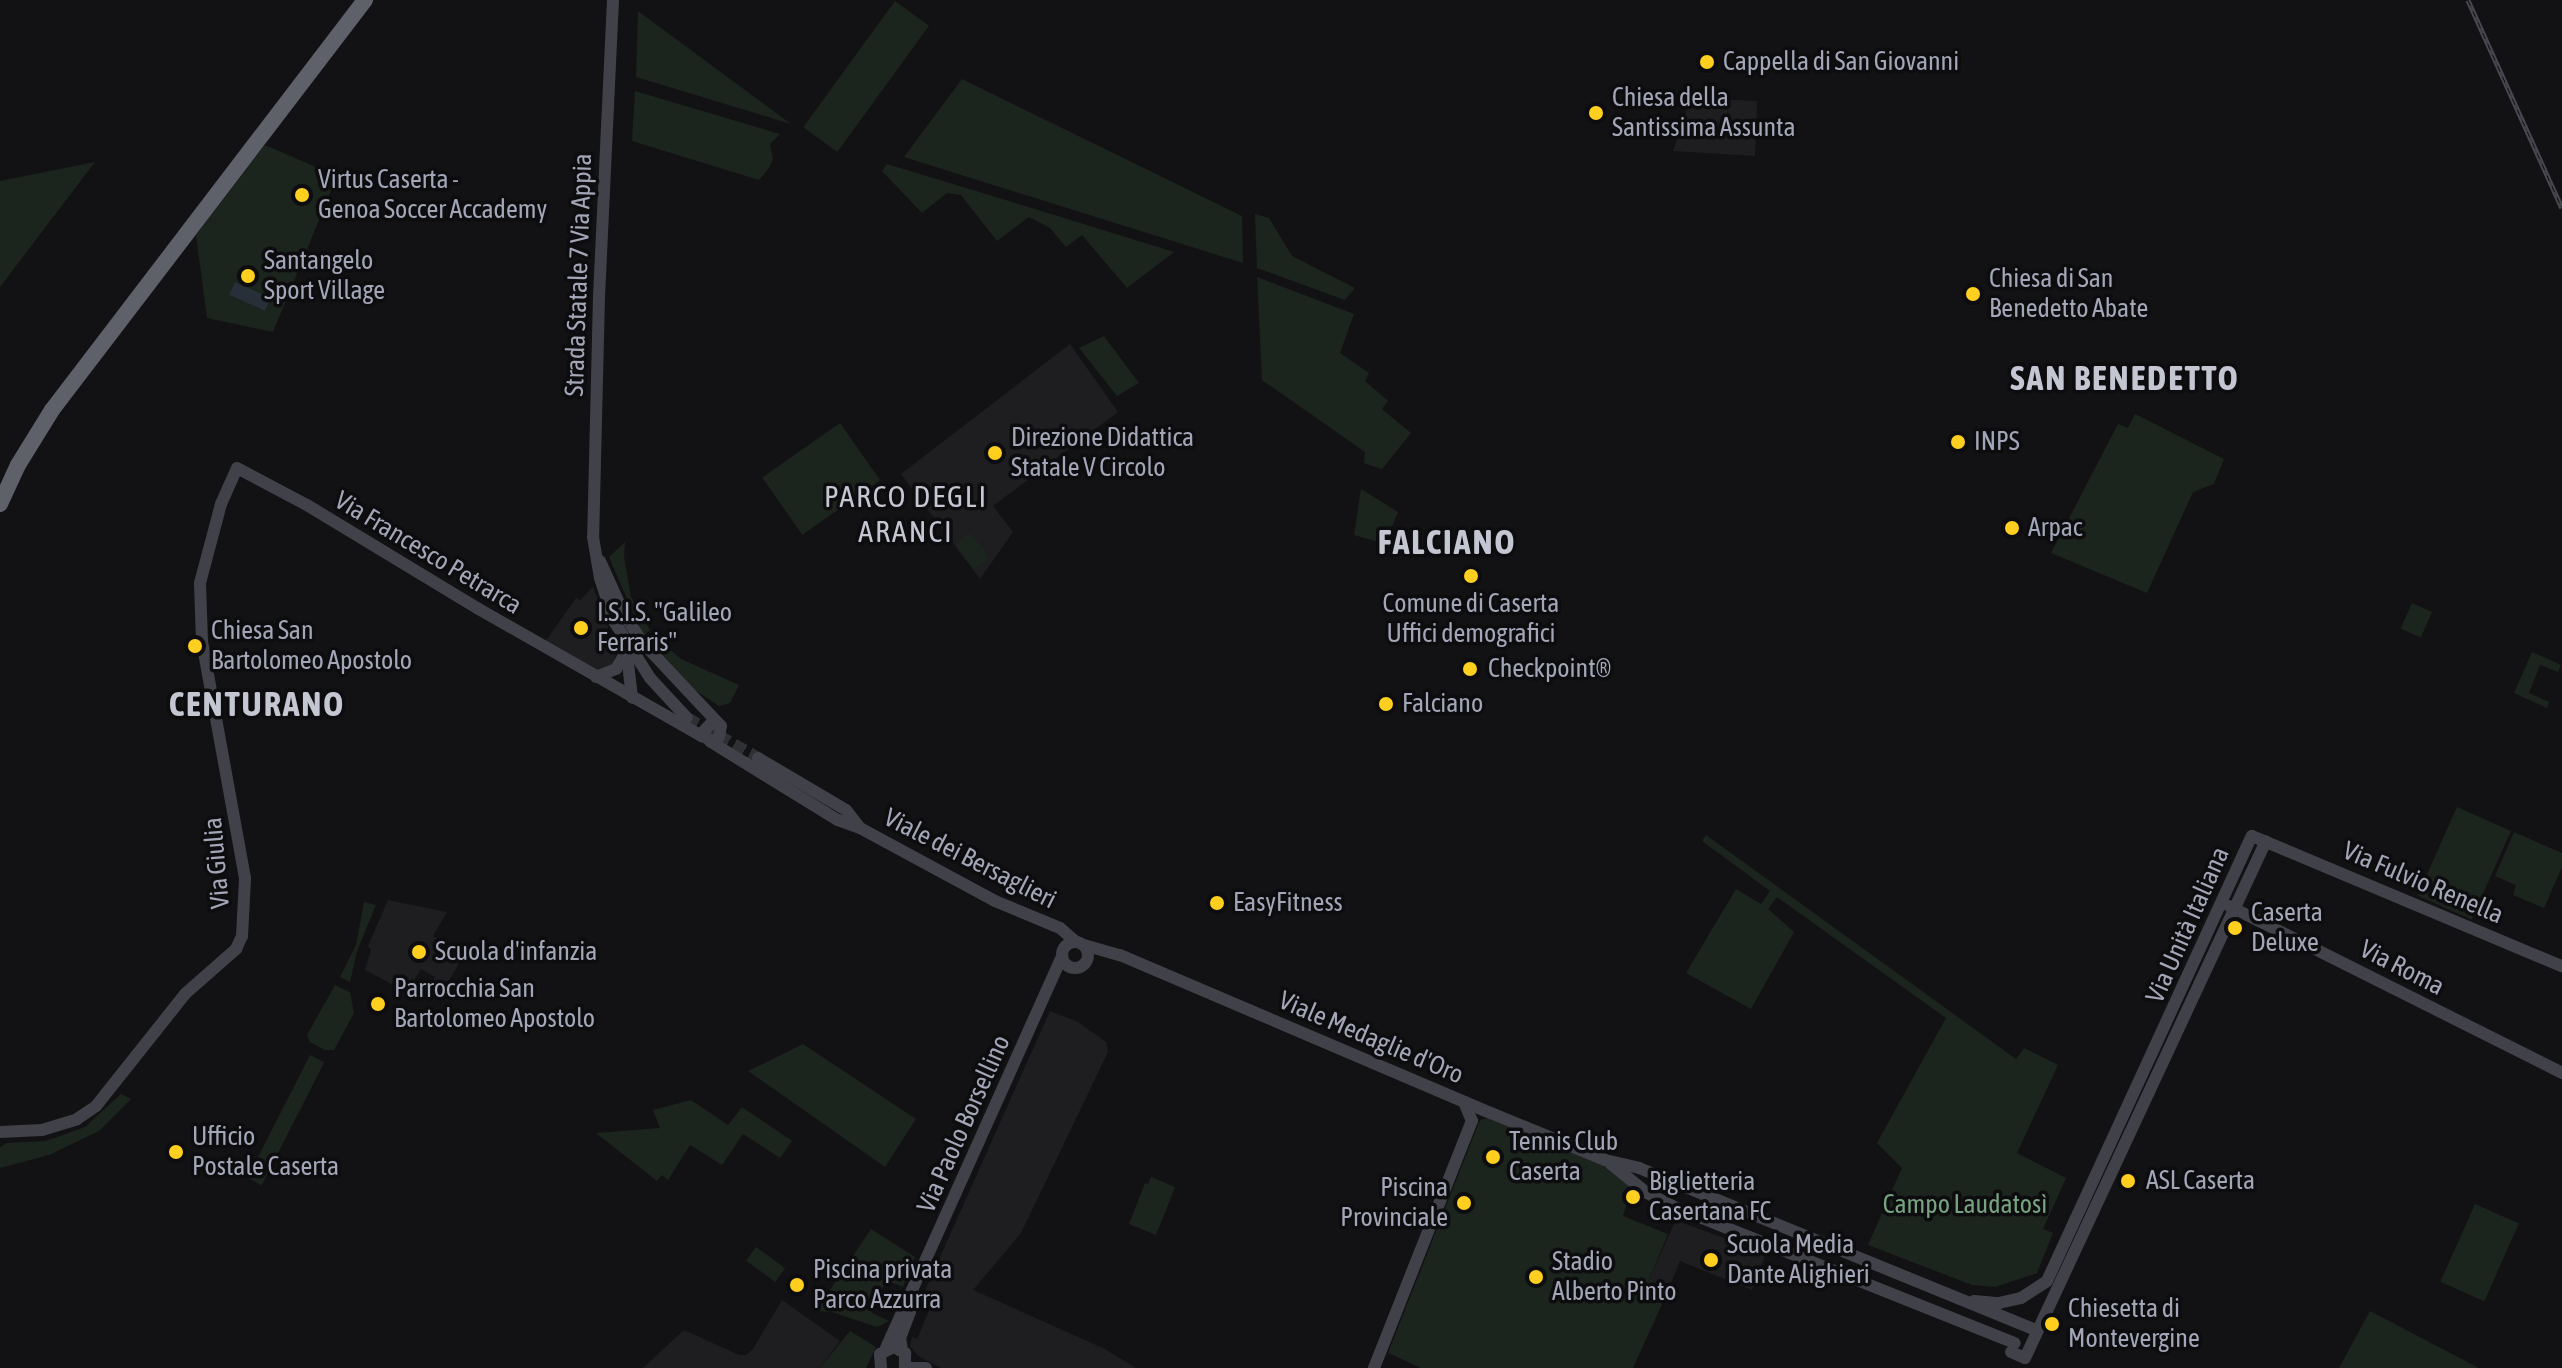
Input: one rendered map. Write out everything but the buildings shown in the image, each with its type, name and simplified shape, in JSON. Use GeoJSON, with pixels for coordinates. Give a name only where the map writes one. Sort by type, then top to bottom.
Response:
{"type":"FeatureCollection","features":[{"type":"Feature","properties":{"kind":"highway"},"geometry":{"type":"LineString","coordinates":[[0,504],[39,428],[365,0]]}},
{"type":"Feature","properties":{"kind":"main road","name":"Strada Statale 7 Via Appia"},"geometry":{"type":"LineString","coordinates":[[613,0],[599,297],[595,552],[605,596],[626,648],[687,718]]}},
{"type":"Feature","properties":{"kind":"main road","name":"Via Francesco Petrarca"},"geometry":{"type":"LineString","coordinates":[[237,468],[307,505],[596,677],[707,739]]}},
{"type":"Feature","properties":{"kind":"main road","name":"Via Giulia"},"geometry":{"type":"LineString","coordinates":[[0,1132],[21,1133],[61,1125],[96,1106],[186,993],[236,949],[244,923],[245,878],[226,758],[202,641],[200,583],[221,504],[237,468]]}},
{"type":"Feature","properties":{"kind":"main road","name":"Strada Statale 7 Via Appia"},"geometry":{"type":"LineString","coordinates":[[595,552],[632,628],[713,721],[721,726],[722,733],[741,762]]}},
{"type":"Feature","properties":{"kind":"main road"},"geometry":{"type":"LineString","coordinates":[[596,677],[616,669],[626,648]]}},
{"type":"Feature","properties":{"kind":"main road"},"geometry":{"type":"LineString","coordinates":[[626,648],[632,698]]}},
{"type":"Feature","properties":{"kind":"main road"},"geometry":{"type":"LineString","coordinates":[[713,721],[703,728],[707,739],[722,733]]}},
{"type":"Feature","properties":{"kind":"main road","name":"Viale dei Bersaglieri"},"geometry":{"type":"LineString","coordinates":[[707,739],[838,820],[860,828],[995,901],[1060,928],[1072,947]]}},
{"type":"Feature","properties":{"kind":"main road","name":"Viale dei Bersaglieri"},"geometry":{"type":"LineString","coordinates":[[758,758],[846,810],[860,828]]}},
{"type":"Feature","properties":{"kind":"main road","name":"Via Unità Italiana"},"geometry":{"type":"LineString","coordinates":[[1964,1300],[1999,1303],[2021,1298],[2047,1281],[2252,836],[2266,841],[2025,1358]]}},
{"type":"Feature","properties":{"kind":"main road","name":"Via Fulvio Renella"},"geometry":{"type":"LineString","coordinates":[[2266,841],[2562,966]]}},
{"type":"Feature","properties":{"kind":"main road","name":"Via Roma"},"geometry":{"type":"LineString","coordinates":[[2222,903],[2562,1073]]}},
{"type":"Feature","properties":{"kind":"main road","name":"Viale Medaglie d'Oro"},"geometry":{"type":"LineString","coordinates":[[1060,928],[1464,1102],[1605,1160],[1714,1198],[2036,1330]]}},
{"type":"Feature","properties":{"kind":"main road"},"geometry":{"type":"LineString","coordinates":[[1072,947],[1072,967]]}},
{"type":"Feature","properties":{"kind":"main road","name":"Viale Medaglie d'Oro"},"geometry":{"type":"LineString","coordinates":[[1072,947],[1120,955]]}},
{"type":"Feature","properties":{"kind":"main road","name":"Via Paolo Borsellino"},"geometry":{"type":"LineString","coordinates":[[881,1368],[879,1358],[921,1277],[1050,990],[1072,947],[1088,953],[1087,961],[1072,967],[1050,990]]}},
{"type":"Feature","properties":{"kind":"main road"},"geometry":{"type":"LineString","coordinates":[[1464,1102],[1472,1121]]}},
{"type":"Feature","properties":{"kind":"main road"},"geometry":{"type":"LineString","coordinates":[[1374,1368],[1472,1121],[1477,1116],[1491,1113]]}},
{"type":"Feature","properties":{"kind":"main road","name":"Viale Medaglie d'Oro"},"geometry":{"type":"LineString","coordinates":[[1605,1160],[1647,1193],[1852,1277],[2013,1348],[2025,1358]]}},
{"type":"Feature","properties":{"kind":"main road"},"geometry":{"type":"LineString","coordinates":[[1647,1193],[1650,1182],[1660,1177]]}},
{"type":"Feature","properties":{"kind":"main road"},"geometry":{"type":"LineString","coordinates":[[1706,1219],[1716,1210],[1714,1198]]}},
{"type":"Feature","properties":{"kind":"main road"},"geometry":{"type":"LineString","coordinates":[[1727,1227],[1724,1221],[1729,1212],[1738,1208]]}},
{"type":"Feature","properties":{"kind":"main road"},"geometry":{"type":"LineString","coordinates":[[1852,1277],[1860,1257]]}},
{"type":"Feature","properties":{"kind":"main road","name":"Via Paolo Borsellino"},"geometry":{"type":"LineString","coordinates":[[905,1368],[907,1361],[900,1338],[921,1277]]}},
{"type":"Feature","properties":{"kind":"main road"},"geometry":{"type":"LineString","coordinates":[[2013,1348],[2019,1324]]}},
{"type":"Feature","properties":{"kind":"main road"},"geometry":{"type":"LineString","coordinates":[[2013,1348],[2026,1342],[2036,1330]]}},
{"type":"Feature","properties":{"kind":"main road"},"geometry":{"type":"LineString","coordinates":[[886,1348],[902,1350]]}},
{"type":"Feature","properties":{"kind":"main road"},"geometry":{"type":"LineString","coordinates":[[905,1368],[926,1368]]}},
{"type":"Feature","properties":{"kind":"shaded area"},"geometry":{"type":"Polygon","coordinates":[[[1690,98],[1757,101],[1755,156],[1673,151],[1690,98]]]}},
{"type":"Feature","properties":{"kind":"shaded area"},"geometry":{"type":"Polygon","coordinates":[[[235,282],[271,298],[265,311],[229,295],[235,282]]]}},
{"type":"Feature","properties":{"kind":"shaded area","name":"Direzione Didattica Statale V Circolo"},"geometry":{"type":"Polygon","coordinates":[[[1070,344],[1118,412],[993,506],[1013,532],[980,579],[901,474],[1070,344]]]}},
{"type":"Feature","properties":{"kind":"shaded area","name":"I.S.I.S. \"Galileo Ferraris\""},"geometry":{"type":"Polygon","coordinates":[[[593,587],[617,652],[613,664],[596,671],[545,642],[576,598],[580,600],[593,587]]]}},
{"type":"Feature","properties":{"kind":"shaded area"},"geometry":{"type":"Polygon","coordinates":[[[388,900],[447,912],[433,936],[464,954],[444,990],[431,982],[435,977],[421,969],[407,992],[365,970],[371,950],[368,946],[388,900]]]}},
{"type":"Feature","properties":{"kind":"shaded area"},"geometry":{"type":"Polygon","coordinates":[[[1050,1011],[1078,1022],[1106,1042],[1108,1052],[1021,1233],[973,1290],[1105,1349],[1136,1368],[941,1368],[918,1356],[910,1346],[912,1337],[917,1339],[933,1301],[923,1295],[1050,1011]]]}},
{"type":"Feature","properties":{"kind":"shaded area"},"geometry":{"type":"Polygon","coordinates":[[[1680,1222],[1766,1253],[1752,1290],[1680,1261],[1669,1288],[1649,1279],[1674,1224],[1680,1222]]]}},
{"type":"Feature","properties":{"kind":"shaded area"},"geometry":{"type":"Polygon","coordinates":[[[782,1300],[840,1341],[820,1368],[643,1368],[684,1330],[739,1355],[746,1355],[753,1349],[782,1300]]]}},
{"type":"Feature","properties":{"kind":"green space"},"geometry":{"type":"Polygon","coordinates":[[[895,1],[929,26],[837,152],[803,127],[895,1]]]}},
{"type":"Feature","properties":{"kind":"green space"},"geometry":{"type":"Polygon","coordinates":[[[638,11],[791,124],[636,77],[638,11]]]}},
{"type":"Feature","properties":{"kind":"green space"},"geometry":{"type":"Polygon","coordinates":[[[962,79],[1242,216],[1243,263],[904,157],[962,79]]]}},
{"type":"Feature","properties":{"kind":"green space"},"geometry":{"type":"Polygon","coordinates":[[[635,91],[780,134],[770,144],[773,159],[769,168],[759,180],[632,141],[635,91]]]}},
{"type":"Feature","properties":{"kind":"green space","name":"Santangelo Sport Village"},"geometry":{"type":"Polygon","coordinates":[[[265,145],[337,176],[273,332],[207,318],[196,235],[265,145]]]}},
{"type":"Feature","properties":{"kind":"green space"},"geometry":{"type":"Polygon","coordinates":[[[95,162],[0,287],[0,181],[95,162]]]}},
{"type":"Feature","properties":{"kind":"green space"},"geometry":{"type":"Polygon","coordinates":[[[887,164],[1174,252],[1127,288],[1082,235],[1066,247],[1050,228],[1029,217],[997,241],[961,195],[947,193],[922,213],[882,171],[887,164]]]}},
{"type":"Feature","properties":{"kind":"green space"},"geometry":{"type":"Polygon","coordinates":[[[1255,214],[1269,218],[1292,256],[1355,288],[1345,300],[1257,268],[1255,214]]]}},
{"type":"Feature","properties":{"kind":"green space"},"geometry":{"type":"Polygon","coordinates":[[[1257,277],[1354,314],[1340,353],[1369,373],[1365,381],[1388,401],[1382,409],[1411,433],[1382,469],[1364,463],[1365,452],[1262,380],[1257,277]]]}},
{"type":"Feature","properties":{"kind":"green space"},"geometry":{"type":"Polygon","coordinates":[[[1104,336],[1139,383],[1117,396],[1079,348],[1104,336]]]}},
{"type":"Feature","properties":{"kind":"green space"},"geometry":{"type":"Polygon","coordinates":[[[2135,414],[2224,459],[2214,484],[2193,492],[2147,593],[2051,553],[2118,424],[2128,428],[2135,414]]]}},
{"type":"Feature","properties":{"kind":"green space"},"geometry":{"type":"Polygon","coordinates":[[[840,423],[880,480],[802,535],[762,477],[840,423]]]}},
{"type":"Feature","properties":{"kind":"green space"},"geometry":{"type":"Polygon","coordinates":[[[1361,489],[1398,512],[1385,544],[1354,535],[1361,489]]]}},
{"type":"Feature","properties":{"kind":"green space"},"geometry":{"type":"Polygon","coordinates":[[[971,533],[989,558],[974,569],[956,544],[971,533]]]}},
{"type":"Feature","properties":{"kind":"green space"},"geometry":{"type":"Polygon","coordinates":[[[625,542],[624,556],[631,597],[650,630],[643,636],[609,557],[625,542]]]}},
{"type":"Feature","properties":{"kind":"green space"},"geometry":{"type":"Polygon","coordinates":[[[2412,603],[2432,612],[2421,638],[2401,629],[2412,603]]]}},
{"type":"Feature","properties":{"kind":"green space"},"geometry":{"type":"Polygon","coordinates":[[[655,637],[681,659],[739,685],[730,703],[719,706],[695,690],[648,642],[655,637]]]}},
{"type":"Feature","properties":{"kind":"green space"},"geometry":{"type":"Polygon","coordinates":[[[2532,652],[2561,665],[2558,672],[2540,665],[2529,693],[2549,702],[2547,708],[2514,693],[2532,652]]]}},
{"type":"Feature","properties":{"kind":"green space"},"geometry":{"type":"Polygon","coordinates":[[[2457,807],[2511,831],[2471,920],[2418,896],[2457,807]]]}},
{"type":"Feature","properties":{"kind":"green space"},"geometry":{"type":"Polygon","coordinates":[[[2514,832],[2562,853],[2562,867],[2544,908],[2513,895],[2516,885],[2495,876],[2514,832]]]}},
{"type":"Feature","properties":{"kind":"green space","name":"Campo Laudatosì"},"geometry":{"type":"Polygon","coordinates":[[[1706,835],[2016,1059],[2024,1048],[2058,1065],[2017,1153],[2066,1178],[2043,1229],[2053,1233],[2037,1273],[1995,1287],[1972,1285],[1868,1245],[1902,1168],[1877,1143],[1946,1018],[1777,897],[1768,909],[1794,932],[1751,1009],[1686,973],[1736,889],[1761,904],[1770,891],[1702,841],[1706,835]]]}},
{"type":"Feature","properties":{"kind":"green space"},"geometry":{"type":"Polygon","coordinates":[[[364,902],[376,905],[357,951],[350,982],[340,977],[356,945],[364,902]]]}},
{"type":"Feature","properties":{"kind":"green space"},"geometry":{"type":"Polygon","coordinates":[[[335,985],[350,992],[354,1013],[334,1050],[325,1050],[310,1042],[307,1035],[335,985]]]}},
{"type":"Feature","properties":{"kind":"green space"},"geometry":{"type":"Polygon","coordinates":[[[803,1044],[916,1119],[885,1167],[748,1071],[803,1044]]]}},
{"type":"Feature","properties":{"kind":"green space"},"geometry":{"type":"Polygon","coordinates":[[[310,1055],[324,1062],[262,1185],[247,1178],[310,1055]]]}},
{"type":"Feature","properties":{"kind":"green space"},"geometry":{"type":"Polygon","coordinates":[[[121,1094],[131,1099],[99,1131],[49,1155],[0,1168],[0,1147],[7,1143],[46,1141],[85,1127],[121,1094]]]}},
{"type":"Feature","properties":{"kind":"green space"},"geometry":{"type":"Polygon","coordinates":[[[691,1100],[728,1125],[742,1107],[792,1141],[780,1158],[743,1134],[722,1165],[690,1145],[668,1180],[662,1175],[657,1181],[596,1133],[660,1128],[653,1110],[691,1100]]]}},
{"type":"Feature","properties":{"kind":"green space"},"geometry":{"type":"Polygon","coordinates":[[[1490,1118],[1605,1160],[1633,1180],[1638,1203],[1626,1206],[1623,1216],[1668,1234],[1649,1279],[1669,1289],[1633,1368],[1421,1368],[1388,1353],[1480,1120],[1490,1118]]]}},
{"type":"Feature","properties":{"kind":"green space"},"geometry":{"type":"Polygon","coordinates":[[[1151,1177],[1175,1187],[1156,1235],[1129,1224],[1145,1183],[1148,1184],[1151,1177]]]}},
{"type":"Feature","properties":{"kind":"green space"},"geometry":{"type":"Polygon","coordinates":[[[2475,1204],[2519,1224],[2484,1301],[2440,1282],[2475,1204]]]}},
{"type":"Feature","properties":{"kind":"green space"},"geometry":{"type":"Polygon","coordinates":[[[871,1229],[915,1257],[903,1287],[886,1280],[872,1313],[889,1321],[877,1327],[832,1312],[816,1311],[871,1229]]]}},
{"type":"Feature","properties":{"kind":"green space"},"geometry":{"type":"Polygon","coordinates":[[[756,1247],[785,1268],[775,1282],[746,1261],[756,1247]]]}},
{"type":"Feature","properties":{"kind":"green space"},"geometry":{"type":"Polygon","coordinates":[[[2370,1311],[2477,1367],[2477,1368],[2339,1368],[2370,1311]]]}},
{"type":"Feature","properties":{"kind":"green space"},"geometry":{"type":"Polygon","coordinates":[[[850,1331],[876,1347],[866,1368],[820,1368],[850,1331]]]}},
{"type":"Feature","properties":{"kind":"tunnel"},"geometry":{"type":"LineString","coordinates":[[687,718],[758,758]]}},
{"type":"Feature","properties":{"kind":"railway"},"geometry":{"type":"LineString","coordinates":[[2468,0],[2562,208]]}},
{"type":"Feature","properties":{"kind":"place","name":"Cappella di San Giovanni"},"geometry":{"type":"Point","coordinates":[1707,62]}},
{"type":"Feature","properties":{"kind":"place","name":"Chiesa della Santissima Assunta"},"geometry":{"type":"Point","coordinates":[1596,113]}},
{"type":"Feature","properties":{"kind":"place","name":"Virtus Caserta - Genoa Soccer Accademy"},"geometry":{"type":"Point","coordinates":[302,195]}},
{"type":"Feature","properties":{"kind":"place","name":"Santangelo Sport Village"},"geometry":{"type":"Point","coordinates":[248,276]}},
{"type":"Feature","properties":{"kind":"place","name":"Chiesa di San Benedetto Abate"},"geometry":{"type":"Point","coordinates":[1973,294]}},
{"type":"Feature","properties":{"kind":"place","name":"INPS"},"geometry":{"type":"Point","coordinates":[1958,442]}},
{"type":"Feature","properties":{"kind":"place","name":"Direzione Didattica Statale V Circolo"},"geometry":{"type":"Point","coordinates":[995,453]}},
{"type":"Feature","properties":{"kind":"place","name":"Arpac"},"geometry":{"type":"Point","coordinates":[2012,528]}},
{"type":"Feature","properties":{"kind":"place","name":"Comune di Caserta Uffici demografici"},"geometry":{"type":"Point","coordinates":[1471,576]}},
{"type":"Feature","properties":{"kind":"place","name":"I.S.I.S. \"Galileo Ferraris\""},"geometry":{"type":"Point","coordinates":[581,628]}},
{"type":"Feature","properties":{"kind":"place","name":"Chiesa San Bartolomeo Apostolo"},"geometry":{"type":"Point","coordinates":[195,646]}},
{"type":"Feature","properties":{"kind":"place","name":"Checkpoint®"},"geometry":{"type":"Point","coordinates":[1470,669]}},
{"type":"Feature","properties":{"kind":"place","name":"Falciano"},"geometry":{"type":"Point","coordinates":[1386,704]}},
{"type":"Feature","properties":{"kind":"place","name":"EasyFitness"},"geometry":{"type":"Point","coordinates":[1217,903]}},
{"type":"Feature","properties":{"kind":"place","name":"Caserta Deluxe"},"geometry":{"type":"Point","coordinates":[2235,928]}},
{"type":"Feature","properties":{"kind":"place","name":"Scuola d'infanzia"},"geometry":{"type":"Point","coordinates":[419,952]}},
{"type":"Feature","properties":{"kind":"place","name":"Parrocchia San Bartolomeo Apostolo"},"geometry":{"type":"Point","coordinates":[378,1004]}},
{"type":"Feature","properties":{"kind":"place","name":"Ufficio Postale Caserta"},"geometry":{"type":"Point","coordinates":[176,1152]}},
{"type":"Feature","properties":{"kind":"place","name":"Tennis Club Caserta"},"geometry":{"type":"Point","coordinates":[1493,1157]}},
{"type":"Feature","properties":{"kind":"place","name":"ASL Caserta"},"geometry":{"type":"Point","coordinates":[2128,1181]}},
{"type":"Feature","properties":{"kind":"place","name":"Biglietteria Casertana FC"},"geometry":{"type":"Point","coordinates":[1633,1197]}},
{"type":"Feature","properties":{"kind":"place","name":"Piscina Provinciale"},"geometry":{"type":"Point","coordinates":[1464,1203]}},
{"type":"Feature","properties":{"kind":"place","name":"Scuola Media Dante Alighieri"},"geometry":{"type":"Point","coordinates":[1711,1260]}},
{"type":"Feature","properties":{"kind":"place","name":"Stadio Alberto Pinto"},"geometry":{"type":"Point","coordinates":[1536,1277]}},
{"type":"Feature","properties":{"kind":"place","name":"Piscina privata Parco Azzurra"},"geometry":{"type":"Point","coordinates":[797,1285]}},
{"type":"Feature","properties":{"kind":"place","name":"Chiesetta di Montevergine"},"geometry":{"type":"Point","coordinates":[2052,1324]}},
{"type":"Feature","properties":{"kind":"district","name":"SAN BENEDETTO"},"geometry":{"type":"Point","coordinates":[2125,378]}},
{"type":"Feature","properties":{"kind":"district","name":"PARCO DEGLI ARANCI"},"geometry":{"type":"Point","coordinates":[906,513]}},
{"type":"Feature","properties":{"kind":"district","name":"FALCIANO"},"geometry":{"type":"Point","coordinates":[1447,542]}},
{"type":"Feature","properties":{"kind":"district","name":"CENTURANO"},"geometry":{"type":"Point","coordinates":[257,704]}}]}
